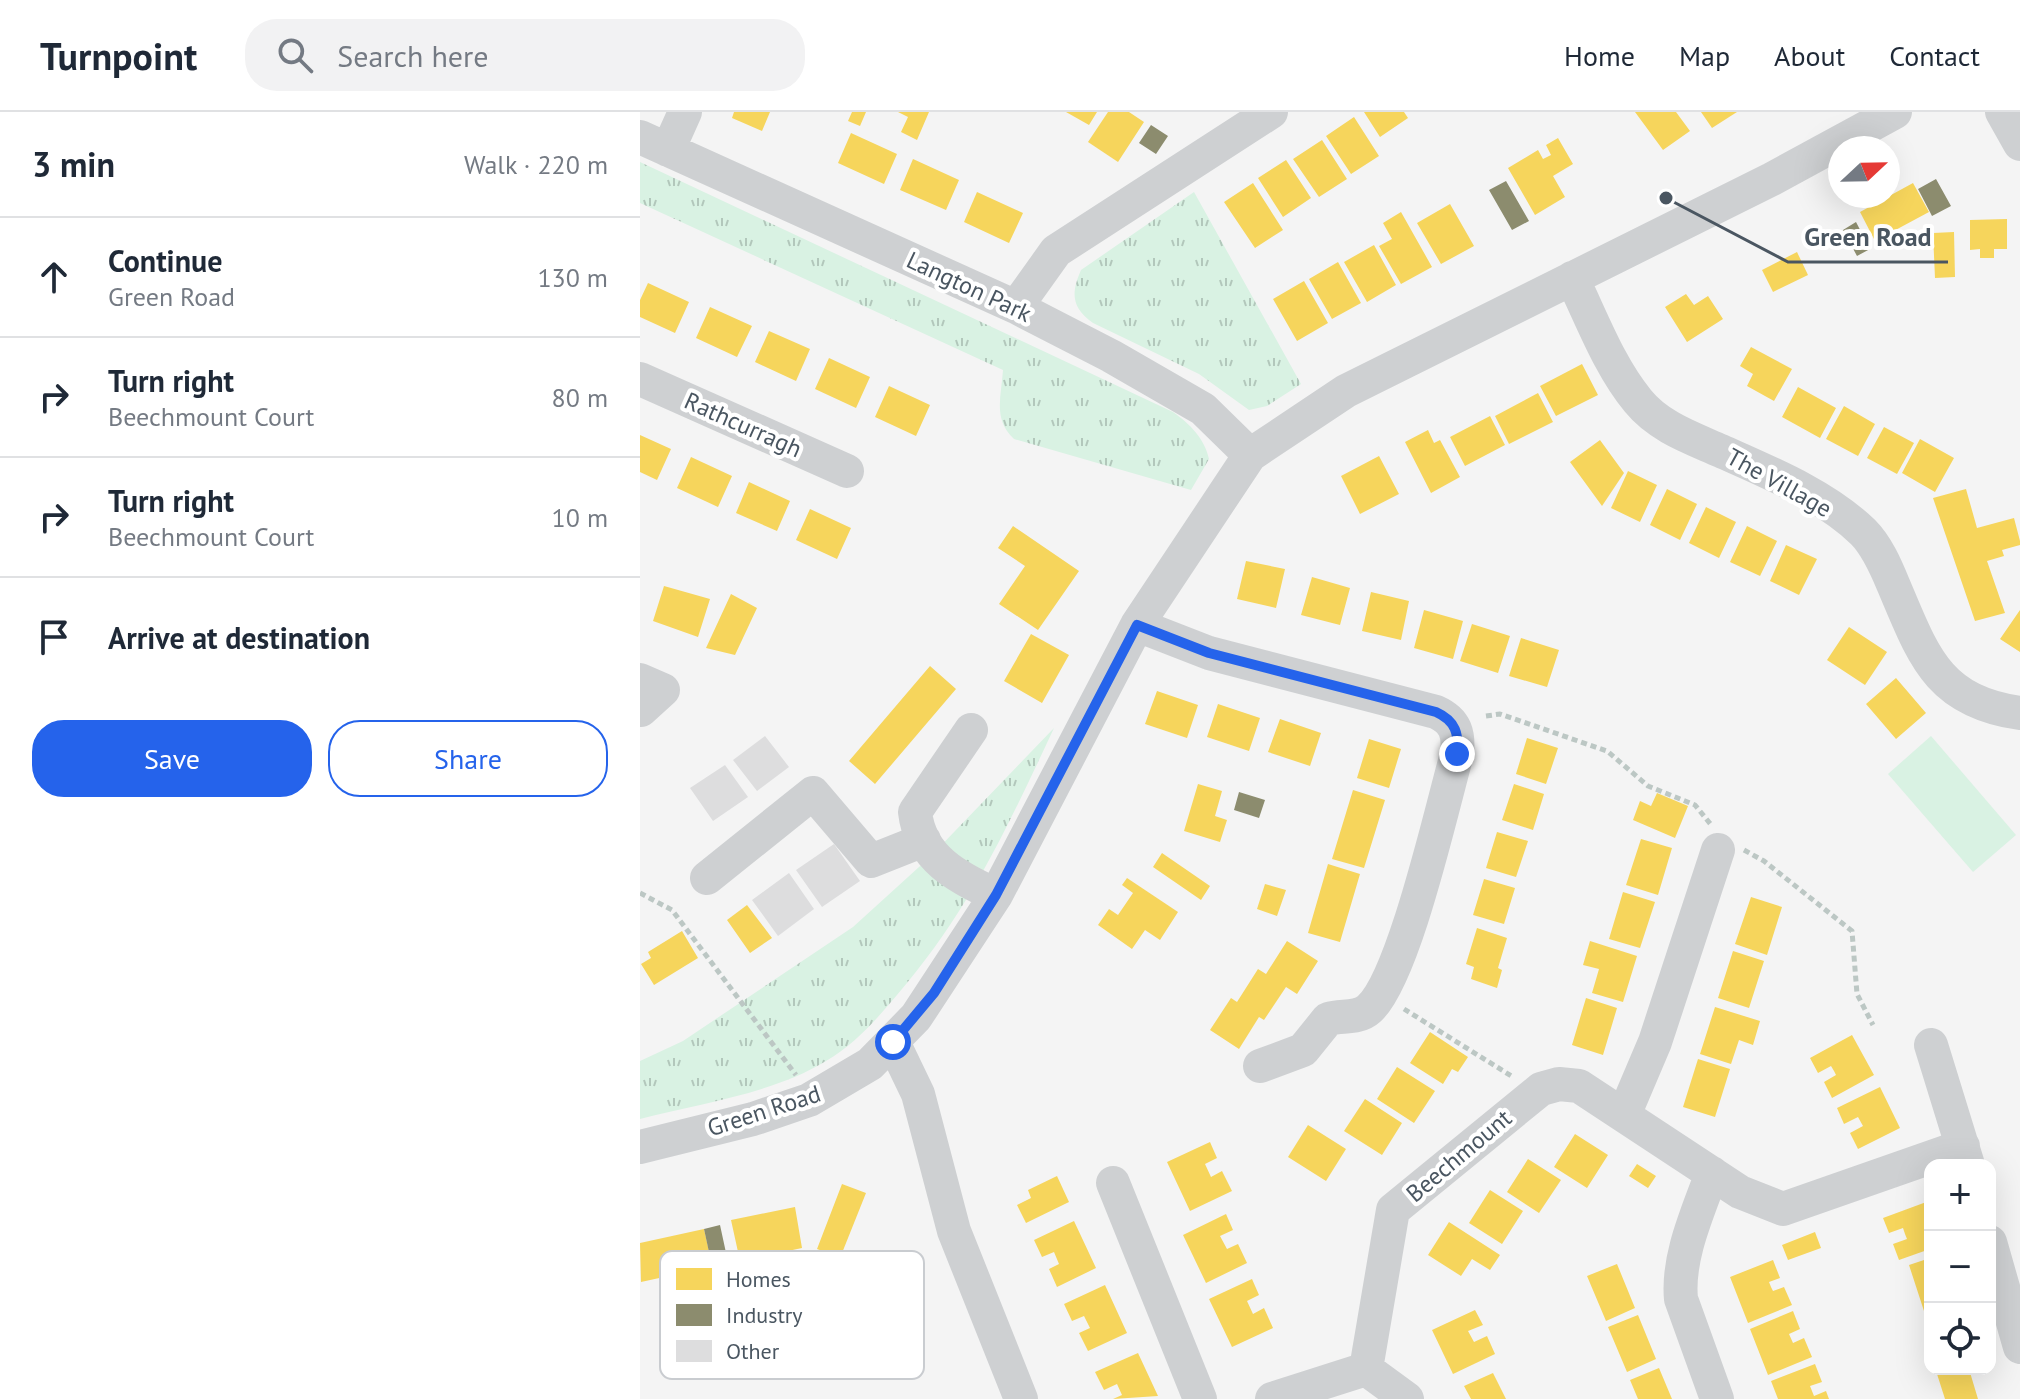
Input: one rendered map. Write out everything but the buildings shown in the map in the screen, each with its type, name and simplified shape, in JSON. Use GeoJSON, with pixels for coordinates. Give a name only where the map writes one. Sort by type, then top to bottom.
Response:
{"type":"FeatureCollection","features":[{"type":"Feature","properties":{"kind":"street","name":"Langton Park"},"geometry":{"type":"LineString","coordinates":[[685,112],[654,144],[1016,307],[1203,409],[1250,455]]}},
{"type":"Feature","properties":{"kind":"street"},"geometry":{"type":"LineString","coordinates":[[1016,307],[1056,251],[1233,122],[1271,112]]}},
{"type":"Feature","properties":{"kind":"street","name":"Green Road"},"geometry":{"type":"LineString","coordinates":[[640,1147],[753,1119],[809,1100],[845,1082],[893,1042],[934,993],[996,895],[1137,625],[1250,455],[1346,391],[1772,179],[1895,112]]}},
{"type":"Feature","properties":{"kind":"street"},"geometry":{"type":"LineString","coordinates":[[2002,112],[2020,144]]}},
{"type":"Feature","properties":{"kind":"street","name":"The Village"},"geometry":{"type":"LineString","coordinates":[[1572,278],[1611,358],[1639,403],[1669,428],[1805,492],[1863,532],[1884,563],[1930,665],[1961,696],[1996,710],[2020,713]]}},
{"type":"Feature","properties":{"kind":"street","name":"Rathcurragh"},"geometry":{"type":"LineString","coordinates":[[640,379],[847,471]]}},
{"type":"Feature","properties":{"kind":"street"},"geometry":{"type":"LineString","coordinates":[[1137,625],[1209,653],[1436,712],[1453,723],[1459,739],[1398,960],[1371,1008],[1359,1016],[1328,1019],[1303,1050],[1260,1066]]}},
{"type":"Feature","properties":{"kind":"street"},"geometry":{"type":"LineString","coordinates":[[640,680],[663,690],[641,710]]}},
{"type":"Feature","properties":{"kind":"street"},"geometry":{"type":"LineString","coordinates":[[971,730],[915,812],[924,840],[952,875],[996,895]]}},
{"type":"Feature","properties":{"kind":"street"},"geometry":{"type":"LineString","coordinates":[[707,878],[813,793],[871,861],[924,840]]}},
{"type":"Feature","properties":{"kind":"street"},"geometry":{"type":"LineString","coordinates":[[1624,1115],[1722,866]]}},
{"type":"Feature","properties":{"kind":"street"},"geometry":{"type":"LineString","coordinates":[[893,1042],[918,1094],[954,1231],[1021,1399]]}},
{"type":"Feature","properties":{"kind":"street","name":"Beechmount"},"geometry":{"type":"LineString","coordinates":[[1366,1369],[1393,1210],[1541,1089],[1559,1084],[1579,1086],[1740,1192],[1783,1209],[1965,1156],[1931,1045]]}},
{"type":"Feature","properties":{"kind":"street"},"geometry":{"type":"LineString","coordinates":[[1712,1173],[1693,1227],[1679,1282],[1681,1299],[1717,1399]]}},
{"type":"Feature","properties":{"kind":"street"},"geometry":{"type":"LineString","coordinates":[[1113,1183],[1200,1399]]}},
{"type":"Feature","properties":{"kind":"street"},"geometry":{"type":"LineString","coordinates":[[1996,1263],[2020,1347]]}},
{"type":"Feature","properties":{"kind":"street"},"geometry":{"type":"LineString","coordinates":[[1272,1399],[1366,1369],[1407,1399]]}},
{"type":"Feature","properties":{"kind":"path"},"geometry":{"type":"LineString","coordinates":[[640,893],[672,910],[800,1080],[809,1100]]}},
{"type":"Feature","properties":{"kind":"path"},"geometry":{"type":"LineString","coordinates":[[1380,993],[1513,1077]]}},
{"type":"Feature","properties":{"kind":"green space"},"geometry":{"type":"Polygon","coordinates":[[[640,162],[1173,412],[1196,432],[1209,459],[1191,490],[1014,439],[1001,416],[1003,370],[640,203],[640,162]]]}},
{"type":"Feature","properties":{"kind":"green space"},"geometry":{"type":"Polygon","coordinates":[[[1194,192],[1301,384],[1267,406],[1249,410],[1199,374],[1093,323],[1077,305],[1075,293],[1081,270],[1194,192]]]}},
{"type":"Feature","properties":{"kind":"green space"},"geometry":{"type":"Polygon","coordinates":[[[1054,728],[1003,834],[966,900],[923,963],[864,1031],[826,1061],[783,1082],[640,1119],[640,1061],[683,1041],[853,927],[930,857],[1054,728]]]}},
{"type":"Feature","properties":{"kind":"green space"},"geometry":{"type":"Polygon","coordinates":[[[1931,736],[2016,835],[1973,872],[1888,774],[1931,736]]]}},
{"type":"Feature","properties":{"kind":"place","name":"Green Road"},"geometry":{"type":"Point","coordinates":[1666,198]}},
{"type":"Feature","properties":{"kind":"route"},"geometry":{"type":"LineString","coordinates":[[893,1042],[934,993],[996,895],[1137,625],[1209,653],[1446,716],[1457,730],[1457,754]]}}]}
